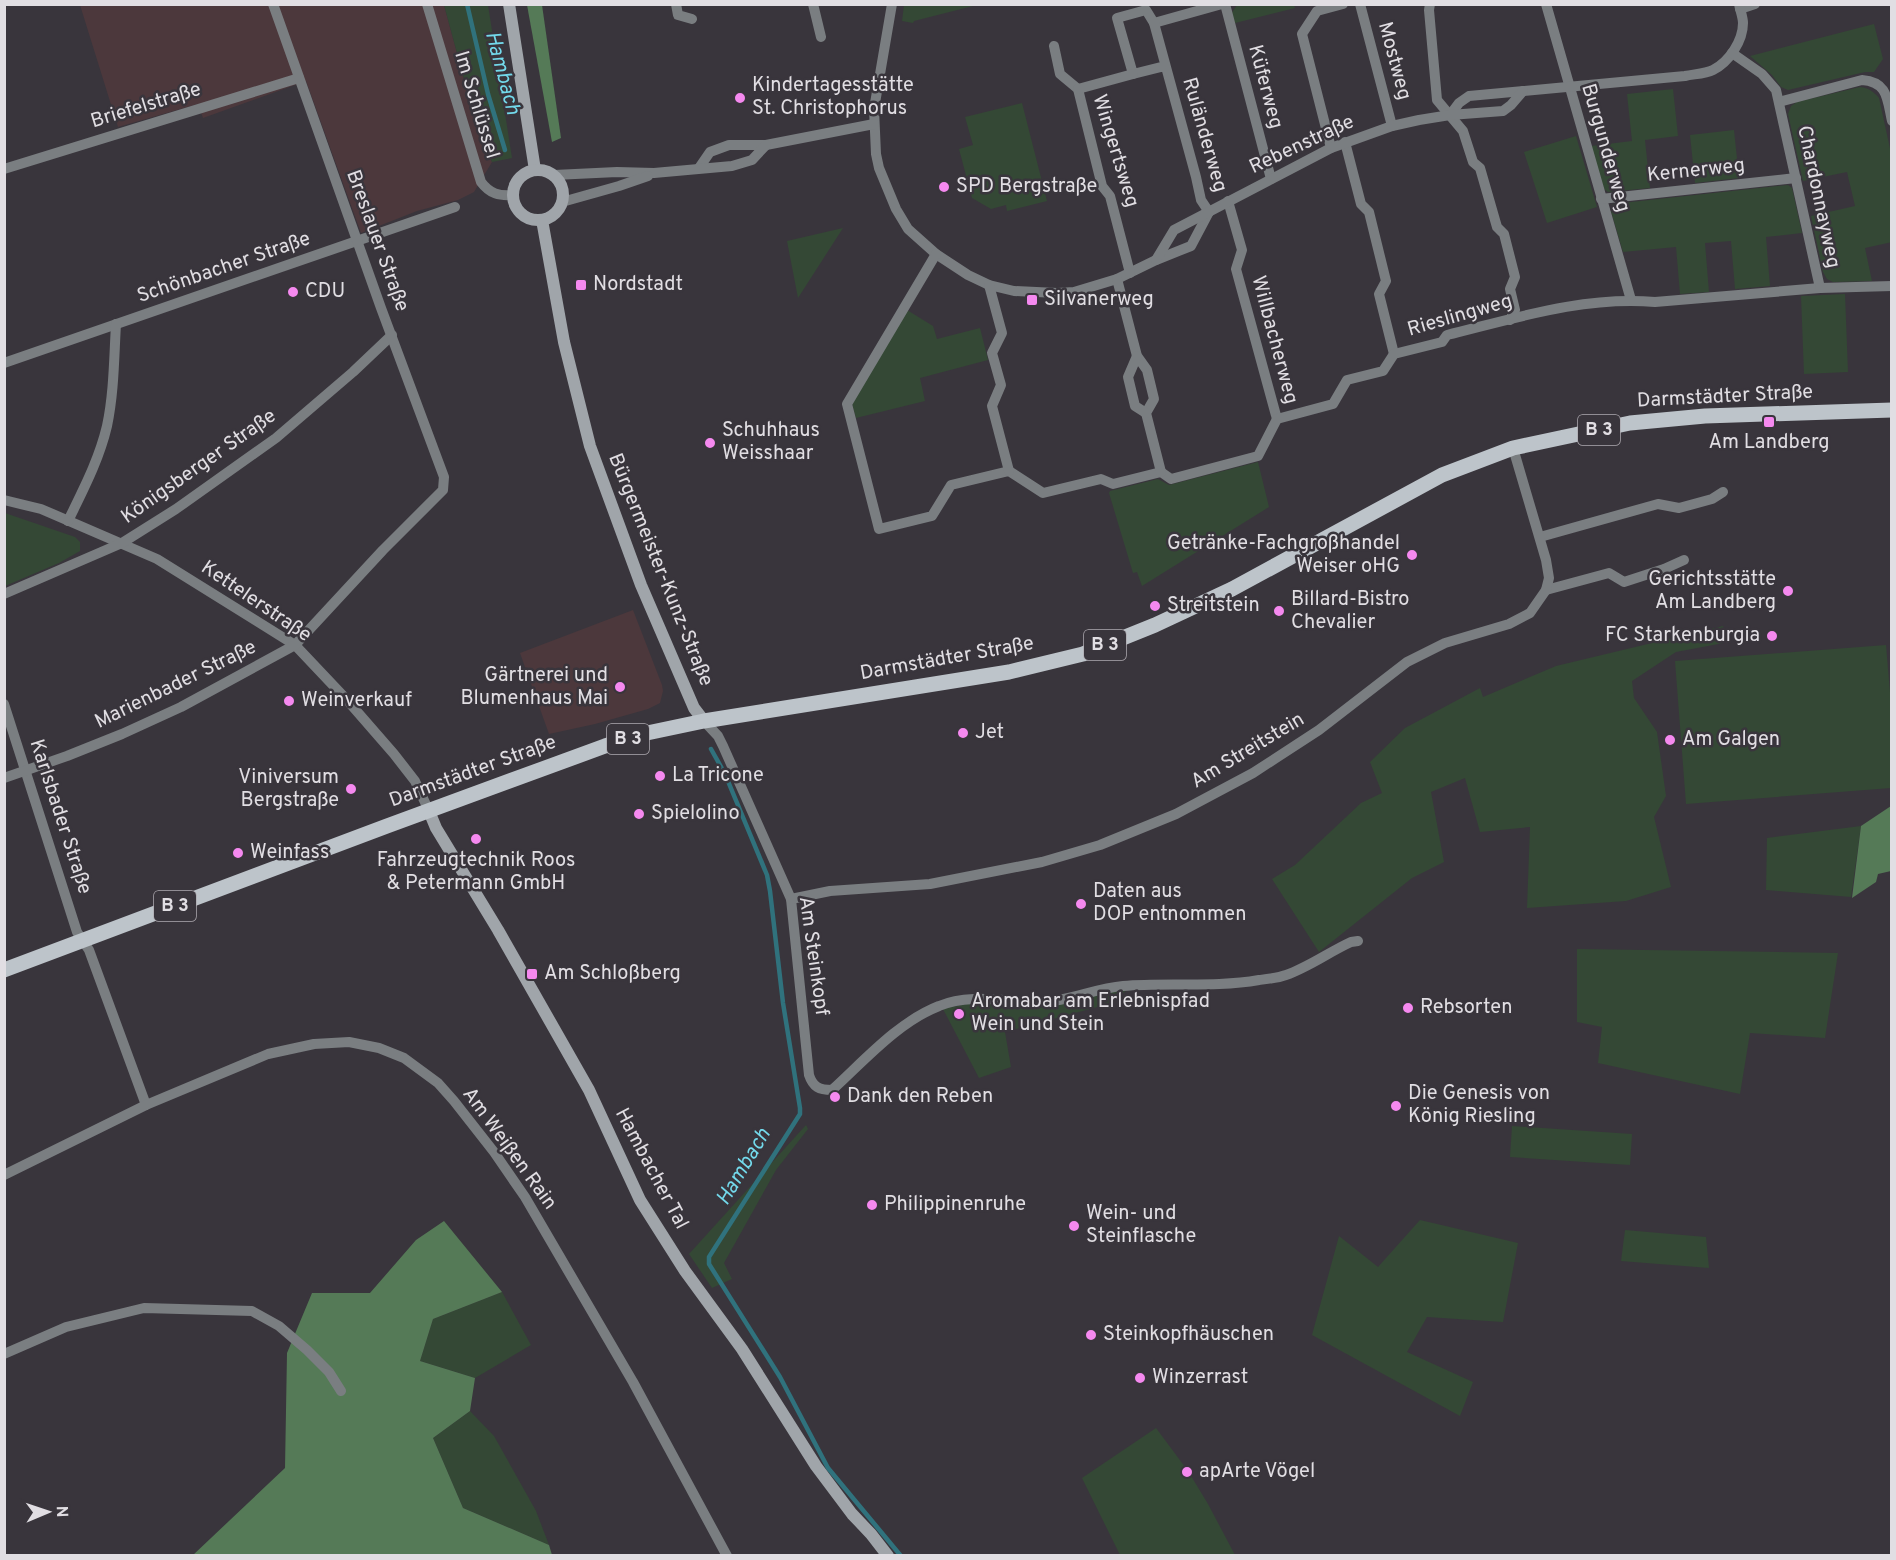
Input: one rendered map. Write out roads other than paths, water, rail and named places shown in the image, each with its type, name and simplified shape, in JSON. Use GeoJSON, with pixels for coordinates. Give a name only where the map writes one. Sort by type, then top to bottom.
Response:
{"type":"FeatureCollection","features":[{"type":"Feature","properties":{"kind":"main road","name":"Darmstädter Straße"},"geometry":{"type":"LineString","coordinates":[[4,970],[604,746],[654,731],[1000,673],[1083,654],[1155,625],[1232,589],[1442,475],[1513,448],[1630,423],[1734,414],[1892,410]]}},
{"type":"Feature","properties":{"kind":"street","name":"Breslauer Straße"},"geometry":{"type":"LineString","coordinates":[[273,4],[444,477],[443,490]]}},
{"type":"Feature","properties":{"kind":"street","name":"Im Schlüssel"},"geometry":{"type":"LineString","coordinates":[[427,4],[481,182],[493,193],[501,196],[513,195]]}},
{"type":"Feature","properties":{"kind":"street"},"geometry":{"type":"LineString","coordinates":[[508,4],[535,170]]}},
{"type":"Feature","properties":{"kind":"street"},"geometry":{"type":"LineString","coordinates":[[676,4],[678,15],[692,18]]}},
{"type":"Feature","properties":{"kind":"street"},"geometry":{"type":"LineString","coordinates":[[813,4],[821,37]]}},
{"type":"Feature","properties":{"kind":"street"},"geometry":{"type":"LineString","coordinates":[[1133,74],[1117,18],[1146,10],[1154,22],[1223,4]]}},
{"type":"Feature","properties":{"kind":"street","name":"Küferweg"},"geometry":{"type":"LineString","coordinates":[[1223,4],[1271,179]]}},
{"type":"Feature","properties":{"kind":"street"},"geometry":{"type":"LineString","coordinates":[[1331,148],[1302,34],[1316,8],[1343,4]]}},
{"type":"Feature","properties":{"kind":"street","name":"Mostweg"},"geometry":{"type":"LineString","coordinates":[[1360,4],[1392,126]]}},
{"type":"Feature","properties":{"kind":"street"},"geometry":{"type":"LineString","coordinates":[[1430,4],[1437,100],[1463,131],[1473,162],[1480,168],[1497,227],[1504,234],[1515,277],[1510,288],[1515,310],[1510,320]]}},
{"type":"Feature","properties":{"kind":"street","name":"Burgunderweg"},"geometry":{"type":"LineString","coordinates":[[1546,4],[1631,300]]}},
{"type":"Feature","properties":{"kind":"street"},"geometry":{"type":"LineString","coordinates":[[1450,115],[1469,96],[1700,74],[1712,70],[1722,64],[1732,53],[1741,37],[1743,24],[1739,7],[1755,4]]}},
{"type":"Feature","properties":{"kind":"street"},"geometry":{"type":"LineString","coordinates":[[892,5],[874,109],[876,154],[883,179],[908,230],[936,254],[968,275],[989,285],[1014,291],[1074,292],[1117,279],[1191,246],[1209,212]]}},
{"type":"Feature","properties":{"kind":"street","name":"Ruländerweg"},"geometry":{"type":"LineString","coordinates":[[1154,22],[1201,200],[1209,212]]}},
{"type":"Feature","properties":{"kind":"street","name":"Wingertsweg"},"geometry":{"type":"LineString","coordinates":[[1054,46],[1060,74],[1077,89],[1102,186],[1110,196],[1130,273]]}},
{"type":"Feature","properties":{"kind":"street","name":"Chardonnayweg"},"geometry":{"type":"LineString","coordinates":[[1631,300],[1655,302],[1820,288],[1776,90],[1762,74],[1732,53]]}},
{"type":"Feature","properties":{"kind":"street","name":"Ruländerweg"},"geometry":{"type":"LineString","coordinates":[[1077,89],[1165,66]]}},
{"type":"Feature","properties":{"kind":"street","name":"Briefelstraße"},"geometry":{"type":"LineString","coordinates":[[4,168],[299,78]]}},
{"type":"Feature","properties":{"kind":"street"},"geometry":{"type":"LineString","coordinates":[[1779,102],[1868,80],[1877,82],[1881,87],[1892,121]]}},
{"type":"Feature","properties":{"kind":"street","name":"Rebenstraße"},"geometry":{"type":"LineString","coordinates":[[1156,260],[1174,230],[1331,148],[1392,126],[1450,115],[1503,111],[1512,105],[1523,91]]}},
{"type":"Feature","properties":{"kind":"street"},"geometry":{"type":"LineString","coordinates":[[699,168],[706,157],[717,148],[736,145],[766,145],[874,124]]}},
{"type":"Feature","properties":{"kind":"street"},"geometry":{"type":"LineString","coordinates":[[1345,142],[1361,204],[1369,212],[1386,281],[1379,294],[1394,354]]}},
{"type":"Feature","properties":{"kind":"street"},"geometry":{"type":"LineString","coordinates":[[554,175],[562,187],[562,202],[555,214],[542,220],[525,217],[514,204],[513,195],[521,176],[535,170],[554,175],[654,173],[732,166],[757,156],[766,145]]}},
{"type":"Feature","properties":{"kind":"street"},"geometry":{"type":"LineString","coordinates":[[562,202],[619,186],[654,173]]}},
{"type":"Feature","properties":{"kind":"street","name":"Kernerweg"},"geometry":{"type":"LineString","coordinates":[[1601,199],[1796,178]]}},
{"type":"Feature","properties":{"kind":"street","name":"Willbacherweg"},"geometry":{"type":"LineString","coordinates":[[1227,201],[1242,250],[1236,269],[1277,419]]}},
{"type":"Feature","properties":{"kind":"street","name":"Schönbacher Straße"},"geometry":{"type":"LineString","coordinates":[[4,363],[455,207]]}},
{"type":"Feature","properties":{"kind":"street","name":"Bürgermeister-Kunz-Straße"},"geometry":{"type":"LineString","coordinates":[[542,220],[564,342],[590,446],[640,585],[694,708],[704,721]]}},
{"type":"Feature","properties":{"kind":"street"},"geometry":{"type":"LineString","coordinates":[[936,254],[847,404],[879,529],[932,516],[951,485],[1009,471]]}},
{"type":"Feature","properties":{"kind":"street"},"geometry":{"type":"LineString","coordinates":[[1117,279],[1137,356],[1147,370],[1154,399],[1146,413]]}},
{"type":"Feature","properties":{"kind":"street"},"geometry":{"type":"LineString","coordinates":[[989,285],[1002,333],[992,353],[1001,385],[992,406],[1009,471],[1043,493],[1101,479],[1113,484],[1161,472]]}},
{"type":"Feature","properties":{"kind":"street"},"geometry":{"type":"LineString","coordinates":[[1820,288],[1892,286]]}},
{"type":"Feature","properties":{"kind":"street","name":"Rieslingweg"},"geometry":{"type":"LineString","coordinates":[[1277,419],[1333,404],[1347,380],[1383,371],[1394,354],[1442,342],[1447,334],[1574,304],[1631,300]]}},
{"type":"Feature","properties":{"kind":"street"},"geometry":{"type":"LineString","coordinates":[[68,521],[90,477],[106,427],[113,382],[116,324]]}},
{"type":"Feature","properties":{"kind":"street","name":"Königsberger Straße"},"geometry":{"type":"LineString","coordinates":[[4,594],[122,543],[176,508],[276,438],[392,335]]}},
{"type":"Feature","properties":{"kind":"street"},"geometry":{"type":"LineString","coordinates":[[1137,356],[1128,377],[1135,406],[1146,413],[1161,472],[1171,478],[1258,456],[1277,419]]}},
{"type":"Feature","properties":{"kind":"street"},"geometry":{"type":"LineString","coordinates":[[1513,448],[1540,537],[1549,578],[1546,590],[1609,573],[1624,582],[1684,560]]}},
{"type":"Feature","properties":{"kind":"street","name":"Marienbader Straße"},"geometry":{"type":"LineString","coordinates":[[4,778],[111,739],[171,711],[295,645],[383,550],[443,490]]}},
{"type":"Feature","properties":{"kind":"street"},"geometry":{"type":"LineString","coordinates":[[1540,537],[1658,504],[1679,508],[1712,499],[1723,492]]}},
{"type":"Feature","properties":{"kind":"street","name":"Kettelerstraße"},"geometry":{"type":"LineString","coordinates":[[4,500],[41,509],[157,559],[295,645],[394,754],[415,781],[429,811]]}},
{"type":"Feature","properties":{"kind":"street","name":"Am Streitstein"},"geometry":{"type":"LineString","coordinates":[[791,899],[830,891],[930,884],[1042,862],[1100,845],[1176,814],[1253,773],[1310,736],[1407,662],[1445,643],[1509,624],[1530,613],[1546,590]]}},
{"type":"Feature","properties":{"kind":"street","name":"Karlsbader Straße"},"geometry":{"type":"LineString","coordinates":[[4,704],[77,932],[89,950],[146,1105]]}},
{"type":"Feature","properties":{"kind":"street","name":"Am Steinkopf"},"geometry":{"type":"LineString","coordinates":[[704,721],[718,736],[723,746],[791,899],[808,1075],[812,1084],[820,1090],[832,1090],[907,1023],[942,1004],[984,999],[1040,1002],[1120,986],[1257,981],[1284,976],[1351,942],[1358,941]]}},
{"type":"Feature","properties":{"kind":"street","name":"Hambacher Tal"},"geometry":{"type":"LineString","coordinates":[[429,811],[436,828],[498,930],[589,1090],[645,1209],[685,1271],[742,1349],[816,1466],[852,1514],[888,1556]]}},
{"type":"Feature","properties":{"kind":"street","name":"Am Weißen Rain"},"geometry":{"type":"LineString","coordinates":[[4,1175],[146,1105],[268,1054],[314,1044],[349,1042],[365,1044],[392,1053],[414,1065],[438,1083],[494,1152],[525,1197],[633,1382],[727,1556]]}},
{"type":"Feature","properties":{"kind":"street"},"geometry":{"type":"LineString","coordinates":[[4,1354],[66,1327],[144,1308],[252,1311],[279,1326],[307,1350],[329,1372],[341,1391]]}},
{"type":"Feature","properties":{"kind":"waterway","name":"Hambach"},"geometry":{"type":"LineString","coordinates":[[467,4],[488,94],[505,150]]}},
{"type":"Feature","properties":{"kind":"waterway","name":"Hambach"},"geometry":{"type":"LineString","coordinates":[[711,749],[725,774],[767,875],[800,1114],[709,1257],[709,1264],[780,1377],[828,1468],[901,1556]]}},
{"type":"Feature","properties":{"kind":"place","name":"Kindertagesstätte St. Christophorus"},"geometry":{"type":"Point","coordinates":[740,98]}},
{"type":"Feature","properties":{"kind":"place","name":"SPD Bergstraße"},"geometry":{"type":"Point","coordinates":[944,187]}},
{"type":"Feature","properties":{"kind":"place","name":"Nordstadt"},"geometry":{"type":"Point","coordinates":[581,285]}},
{"type":"Feature","properties":{"kind":"place","name":"CDU"},"geometry":{"type":"Point","coordinates":[293,292]}},
{"type":"Feature","properties":{"kind":"place","name":"Silvanerweg"},"geometry":{"type":"Point","coordinates":[1032,300]}},
{"type":"Feature","properties":{"kind":"place","name":"Am Landberg"},"geometry":{"type":"Point","coordinates":[1769,422]}},
{"type":"Feature","properties":{"kind":"place","name":"Schuhhaus Weisshaar"},"geometry":{"type":"Point","coordinates":[710,443]}},
{"type":"Feature","properties":{"kind":"place","name":"Getränke-Fachgroßhandel Weiser oHG"},"geometry":{"type":"Point","coordinates":[1412,555]}},
{"type":"Feature","properties":{"kind":"place","name":"Gerichtsstätte Am Landberg"},"geometry":{"type":"Point","coordinates":[1788,591]}},
{"type":"Feature","properties":{"kind":"place","name":"Streitstein"},"geometry":{"type":"Point","coordinates":[1155,606]}},
{"type":"Feature","properties":{"kind":"place","name":"Billard-Bistro Chevalier"},"geometry":{"type":"Point","coordinates":[1279,611]}},
{"type":"Feature","properties":{"kind":"place","name":"FC Starkenburgia"},"geometry":{"type":"Point","coordinates":[1772,636]}},
{"type":"Feature","properties":{"kind":"place","name":"Gärtnerei und Blumenhaus Mai"},"geometry":{"type":"Point","coordinates":[620,687]}},
{"type":"Feature","properties":{"kind":"place","name":"Weinverkauf"},"geometry":{"type":"Point","coordinates":[289,701]}},
{"type":"Feature","properties":{"kind":"place","name":"Jet"},"geometry":{"type":"Point","coordinates":[963,733]}},
{"type":"Feature","properties":{"kind":"place","name":"Am Galgen"},"geometry":{"type":"Point","coordinates":[1670,740]}},
{"type":"Feature","properties":{"kind":"place","name":"La Tricone"},"geometry":{"type":"Point","coordinates":[660,776]}},
{"type":"Feature","properties":{"kind":"place","name":"Viniversum Bergstraße"},"geometry":{"type":"Point","coordinates":[351,789]}},
{"type":"Feature","properties":{"kind":"place","name":"Spielolino"},"geometry":{"type":"Point","coordinates":[639,814]}},
{"type":"Feature","properties":{"kind":"place","name":"Fahrzeugtechnik Roos & Petermann GmbH"},"geometry":{"type":"Point","coordinates":[476,839]}},
{"type":"Feature","properties":{"kind":"place","name":"Weinfass"},"geometry":{"type":"Point","coordinates":[238,853]}},
{"type":"Feature","properties":{"kind":"place","name":"Daten aus DOP entnommen"},"geometry":{"type":"Point","coordinates":[1081,904]}},
{"type":"Feature","properties":{"kind":"place","name":"Am Schloßberg"},"geometry":{"type":"Point","coordinates":[532,974]}},
{"type":"Feature","properties":{"kind":"place","name":"Rebsorten"},"geometry":{"type":"Point","coordinates":[1408,1008]}},
{"type":"Feature","properties":{"kind":"place","name":"Aromabar am Erlebnispfad Wein und Stein"},"geometry":{"type":"Point","coordinates":[959,1014]}},
{"type":"Feature","properties":{"kind":"place","name":"Dank den Reben"},"geometry":{"type":"Point","coordinates":[835,1097]}},
{"type":"Feature","properties":{"kind":"place","name":"Die Genesis von König Riesling"},"geometry":{"type":"Point","coordinates":[1396,1106]}},
{"type":"Feature","properties":{"kind":"place","name":"Philippinenruhe"},"geometry":{"type":"Point","coordinates":[872,1205]}},
{"type":"Feature","properties":{"kind":"place","name":"Wein- und Steinflasche"},"geometry":{"type":"Point","coordinates":[1074,1226]}},
{"type":"Feature","properties":{"kind":"place","name":"Steinkopfhäuschen"},"geometry":{"type":"Point","coordinates":[1091,1335]}},
{"type":"Feature","properties":{"kind":"place","name":"Winzerrast"},"geometry":{"type":"Point","coordinates":[1140,1378]}},
{"type":"Feature","properties":{"kind":"place","name":"apArte Vögel"},"geometry":{"type":"Point","coordinates":[1187,1472]}}]}
